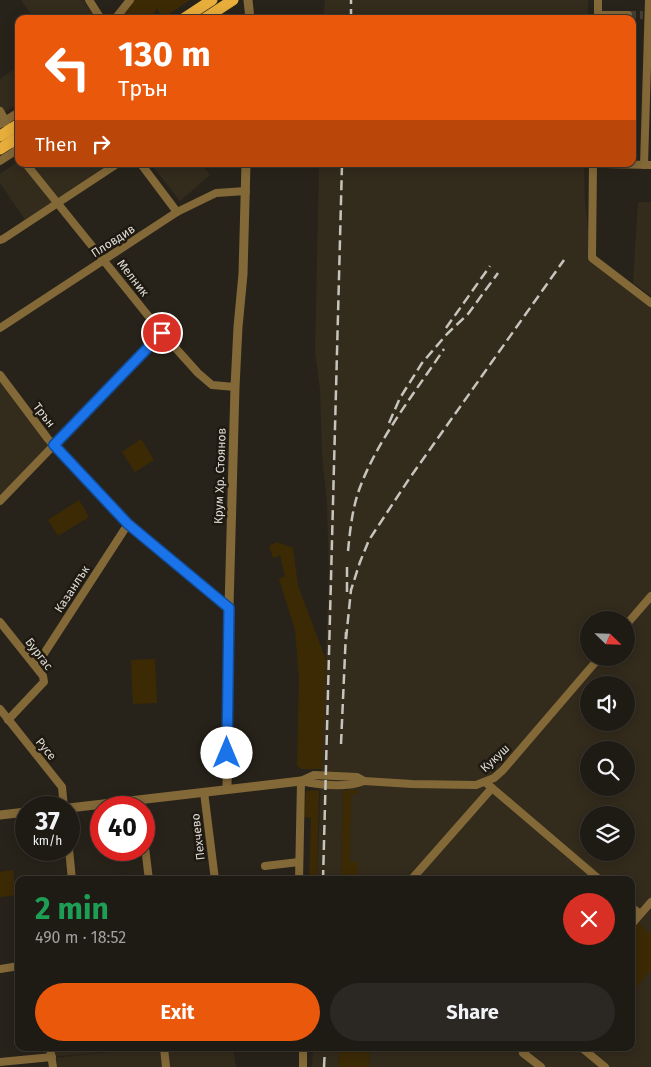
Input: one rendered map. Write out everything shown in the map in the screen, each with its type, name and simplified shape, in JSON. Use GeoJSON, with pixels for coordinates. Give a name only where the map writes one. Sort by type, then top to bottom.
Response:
{"type":"FeatureCollection","features":[{"type":"Feature","properties":{"kind":"main road"},"geometry":{"type":"LineString","coordinates":[[189,15],[212,0]]}},
{"type":"Feature","properties":{"kind":"main road"},"geometry":{"type":"LineString","coordinates":[[210,15],[233,0]]}},
{"type":"Feature","properties":{"kind":"main road"},"geometry":{"type":"LineString","coordinates":[[0,149],[11,135]]}},
{"type":"Feature","properties":{"kind":"street"},"geometry":{"type":"LineString","coordinates":[[89,0],[98,15]]}},
{"type":"Feature","properties":{"kind":"street"},"geometry":{"type":"LineString","coordinates":[[118,15],[130,0]]}},
{"type":"Feature","properties":{"kind":"street"},"geometry":{"type":"LineString","coordinates":[[248,0],[250,15]]}},
{"type":"Feature","properties":{"kind":"street"},"geometry":{"type":"LineString","coordinates":[[598,0],[598,15]]}},
{"type":"Feature","properties":{"kind":"street"},"geometry":{"type":"LineString","coordinates":[[648,165],[649,13]]}},
{"type":"Feature","properties":{"kind":"street"},"geometry":{"type":"LineString","coordinates":[[0,111],[11,135],[0,161]]}},
{"type":"Feature","properties":{"kind":"street","name":"Мелник"},"geometry":{"type":"LineString","coordinates":[[28,167],[162,333],[208,382],[218,386],[236,386]]}},
{"type":"Feature","properties":{"kind":"street"},"geometry":{"type":"LineString","coordinates":[[0,240],[112,167]]}},
{"type":"Feature","properties":{"kind":"street"},"geometry":{"type":"LineString","coordinates":[[143,167],[177,212]]}},
{"type":"Feature","properties":{"kind":"street","name":"Крум Хр. Стоянов"},"geometry":{"type":"LineString","coordinates":[[227,789],[229,608],[238,326],[243,274],[246,167]]}},
{"type":"Feature","properties":{"kind":"street"},"geometry":{"type":"LineString","coordinates":[[593,167],[592,258],[651,303]]}},
{"type":"Feature","properties":{"kind":"street","name":"Пловдив"},"geometry":{"type":"LineString","coordinates":[[0,328],[177,212],[216,193],[246,191]]}},
{"type":"Feature","properties":{"kind":"street"},"geometry":{"type":"LineString","coordinates":[[0,501],[162,333]]}},
{"type":"Feature","properties":{"kind":"street","name":"Трън"},"geometry":{"type":"LineString","coordinates":[[0,374],[54,445],[128,524],[229,608]]}},
{"type":"Feature","properties":{"kind":"street","name":"Казанлък"},"geometry":{"type":"LineString","coordinates":[[36,666],[128,524]]}},
{"type":"Feature","properties":{"kind":"street"},"geometry":{"type":"LineString","coordinates":[[635,615],[651,596]]}},
{"type":"Feature","properties":{"kind":"street","name":"Бургас"},"geometry":{"type":"LineString","coordinates":[[0,622],[44,676],[44,682],[8,720]]}},
{"type":"Feature","properties":{"kind":"street","name":"Кукуш"},"geometry":{"type":"LineString","coordinates":[[301,781],[314,775],[357,777],[364,781],[455,785],[476,785],[485,782],[494,778],[503,770],[592,666]]}},
{"type":"Feature","properties":{"kind":"street","name":"Русе"},"geometry":{"type":"LineString","coordinates":[[0,710],[62,787],[63,796]]}},
{"type":"Feature","properties":{"kind":"street"},"geometry":{"type":"LineString","coordinates":[[155,801],[204,792],[301,781],[299,876]]}},
{"type":"Feature","properties":{"kind":"street"},"geometry":{"type":"LineString","coordinates":[[485,782],[595,876]]}},
{"type":"Feature","properties":{"kind":"street"},"geometry":{"type":"LineString","coordinates":[[415,876],[492,788]]}},
{"type":"Feature","properties":{"kind":"street","name":"Пехчево"},"geometry":{"type":"LineString","coordinates":[[204,792],[214,876]]}},
{"type":"Feature","properties":{"kind":"street"},"geometry":{"type":"LineString","coordinates":[[0,816],[15,814]]}},
{"type":"Feature","properties":{"kind":"street"},"geometry":{"type":"LineString","coordinates":[[70,861],[72,876]]}},
{"type":"Feature","properties":{"kind":"street"},"geometry":{"type":"LineString","coordinates":[[147,861],[149,876]]}},
{"type":"Feature","properties":{"kind":"street"},"geometry":{"type":"LineString","coordinates":[[265,866],[299,862]]}},
{"type":"Feature","properties":{"kind":"street"},"geometry":{"type":"LineString","coordinates":[[635,920],[651,902]]}},
{"type":"Feature","properties":{"kind":"street"},"geometry":{"type":"LineString","coordinates":[[635,910],[640,914]]}},
{"type":"Feature","properties":{"kind":"street"},"geometry":{"type":"LineString","coordinates":[[0,969],[15,967]]}},
{"type":"Feature","properties":{"kind":"street"},"geometry":{"type":"LineString","coordinates":[[51,1051],[53,1067]]}},
{"type":"Feature","properties":{"kind":"street"},"geometry":{"type":"LineString","coordinates":[[164,1051],[166,1067]]}},
{"type":"Feature","properties":{"kind":"street"},"geometry":{"type":"LineString","coordinates":[[303,1051],[303,1067]]}},
{"type":"Feature","properties":{"kind":"street"},"geometry":{"type":"LineString","coordinates":[[525,1051],[523,1053],[541,1067]]}},
{"type":"Feature","properties":{"kind":"street"},"geometry":{"type":"LineString","coordinates":[[586,1051],[605,1067]]}},
{"type":"Feature","properties":{"kind":"street"},"geometry":{"type":"LineString","coordinates":[[0,1062],[52,1057]]}},
{"type":"Feature","properties":{"kind":"shaded area"},"geometry":{"type":"Polygon","coordinates":[[[21,0],[83,0],[93,15],[31,15],[21,0]]]}},
{"type":"Feature","properties":{"kind":"shaded area"},"geometry":{"type":"Polygon","coordinates":[[[134,0],[190,0],[168,15],[161,15],[157,8],[153,15],[123,15],[134,0]]]}},
{"type":"Feature","properties":{"kind":"shaded area"},"geometry":{"type":"Polygon","coordinates":[[[325,0],[588,0],[588,15],[323,15],[325,0]]]}},
{"type":"Feature","properties":{"kind":"shaded area"},"geometry":{"type":"Polygon","coordinates":[[[15,69],[15,106],[0,115],[0,79],[15,69]]]}},
{"type":"Feature","properties":{"kind":"shaded area"},"geometry":{"type":"Polygon","coordinates":[[[15,164],[15,167],[108,167],[25,220],[0,183],[0,174],[15,164]]]}},
{"type":"Feature","properties":{"kind":"shaded area"},"geometry":{"type":"Polygon","coordinates":[[[153,167],[203,167],[210,175],[180,201],[153,167]]]}},
{"type":"Feature","properties":{"kind":"shaded area"},"geometry":{"type":"Polygon","coordinates":[[[319,167],[584,167],[585,203],[592,258],[651,303],[651,1067],[369,1067],[370,1051],[635,1051],[635,876],[358,876],[358,862],[349,862],[348,788],[343,790],[341,876],[317,876],[329,576],[327,505],[322,454],[320,390],[315,353],[319,167]]]}},
{"type":"Feature","properties":{"kind":"shaded area"},"geometry":{"type":"Polygon","coordinates":[[[638,202],[651,202],[651,296],[633,283],[638,202]]]}},
{"type":"Feature","properties":{"kind":"shaded area"},"geometry":{"type":"Polygon","coordinates":[[[0,375],[54,445],[0,501],[0,375]]]}},
{"type":"Feature","properties":{"kind":"shaded area"},"geometry":{"type":"Polygon","coordinates":[[[141,439],[154,460],[135,472],[122,452],[141,439]]]}},
{"type":"Feature","properties":{"kind":"shaded area"},"geometry":{"type":"Polygon","coordinates":[[[79,500],[89,517],[58,536],[48,520],[79,500]]]}},
{"type":"Feature","properties":{"kind":"shaded area"},"geometry":{"type":"Polygon","coordinates":[[[277,542],[293,548],[298,586],[326,660],[322,769],[302,769],[297,766],[299,678],[295,630],[279,579],[285,576],[280,555],[273,558],[269,546],[277,542]]]}},
{"type":"Feature","properties":{"kind":"shaded area"},"geometry":{"type":"Polygon","coordinates":[[[155,659],[157,703],[133,704],[131,660],[155,659]]]}},
{"type":"Feature","properties":{"kind":"shaded area"},"geometry":{"type":"Polygon","coordinates":[[[319,790],[317,876],[309,876],[311,818],[304,817],[306,791],[319,790]]]}},
{"type":"Feature","properties":{"kind":"shaded area"},"geometry":{"type":"Polygon","coordinates":[[[343,790],[359,790],[357,794],[351,795],[350,862],[358,862],[358,876],[341,876],[343,790]]]}},
{"type":"Feature","properties":{"kind":"shaded area"},"geometry":{"type":"Polygon","coordinates":[[[13,870],[15,895],[0,897],[0,872],[13,870]]]}},
{"type":"Feature","properties":{"kind":"shaded area"},"geometry":{"type":"Polygon","coordinates":[[[638,923],[651,934],[651,970],[635,989],[635,926],[638,923]]]}},
{"type":"Feature","properties":{"kind":"shaded area"},"geometry":{"type":"Polygon","coordinates":[[[51,1051],[112,1051],[52,1057],[51,1051]]]}},
{"type":"Feature","properties":{"kind":"shaded area"},"geometry":{"type":"Polygon","coordinates":[[[121,1051],[161,1051],[164,1067],[54,1067],[53,1058],[121,1051]]]}},
{"type":"Feature","properties":{"kind":"shaded area"},"geometry":{"type":"Polygon","coordinates":[[[164,1051],[233,1051],[236,1067],[166,1067],[164,1051]]]}},
{"type":"Feature","properties":{"kind":"shaded area"},"geometry":{"type":"Polygon","coordinates":[[[313,1051],[339,1051],[338,1067],[312,1067],[313,1051]]]}},
{"type":"Feature","properties":{"kind":"shaded area"},"geometry":{"type":"Polygon","coordinates":[[[339,1051],[370,1051],[369,1067],[338,1067],[339,1051]]]}},
{"type":"Feature","properties":{"kind":"tunnel"},"geometry":{"type":"LineString","coordinates":[[628,15],[643,15]]}},
{"type":"Feature","properties":{"kind":"railway"},"geometry":{"type":"LineString","coordinates":[[351,0],[351,15]]}},
{"type":"Feature","properties":{"kind":"railway"},"geometry":{"type":"LineString","coordinates":[[323,876],[342,167]]}},
{"type":"Feature","properties":{"kind":"railway"},"geometry":{"type":"LineString","coordinates":[[346,639],[351,590],[369,540],[409,479],[564,260]]}},
{"type":"Feature","properties":{"kind":"railway"},"geometry":{"type":"LineString","coordinates":[[446,328],[490,266]]}},
{"type":"Feature","properties":{"kind":"railway"},"geometry":{"type":"LineString","coordinates":[[389,423],[400,398],[422,363],[447,334],[468,314],[498,273]]}},
{"type":"Feature","properties":{"kind":"railway"},"geometry":{"type":"LineString","coordinates":[[348,551],[355,505],[367,471],[386,435],[444,349]]}},
{"type":"Feature","properties":{"kind":"railway"},"geometry":{"type":"LineString","coordinates":[[347,562],[347,592]]}},
{"type":"Feature","properties":{"kind":"railway"},"geometry":{"type":"LineString","coordinates":[[341,744],[346,632]]}},
{"type":"Feature","properties":{"kind":"railway"},"geometry":{"type":"LineString","coordinates":[[324,1067],[325,1051]]}},
{"type":"Feature","properties":{"kind":"route"},"geometry":{"type":"LineString","coordinates":[[162,333],[54,445],[128,524],[229,608],[227,753]]}}]}
